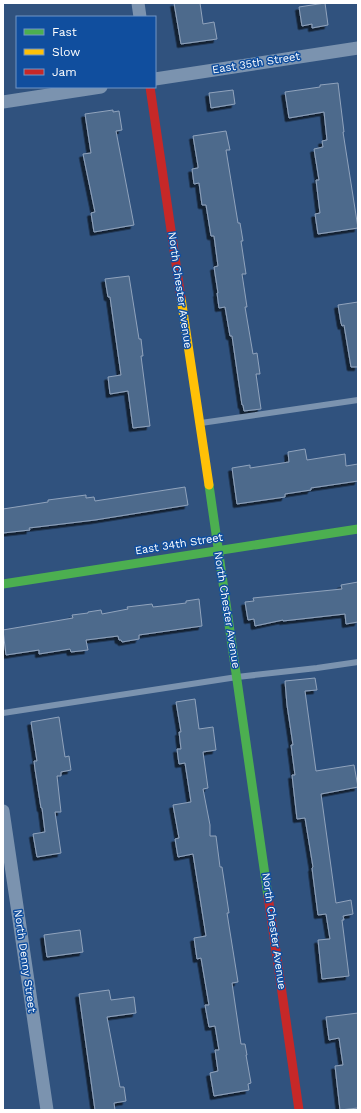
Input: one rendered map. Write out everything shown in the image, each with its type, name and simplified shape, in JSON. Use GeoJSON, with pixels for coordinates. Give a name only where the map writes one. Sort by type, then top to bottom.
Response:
{"type":"FeatureCollection","features":[{"type":"Feature","properties":{"kind":"street"},"geometry":{"type":"LineString","coordinates":[[138,3],[140,16]]}},
{"type":"Feature","properties":{"kind":"street","name":"East 35th Street"},"geometry":{"type":"LineString","coordinates":[[156,79],[358,48]]}},
{"type":"Feature","properties":{"kind":"street"},"geometry":{"type":"LineString","coordinates":[[3,102],[94,88]]}},
{"type":"Feature","properties":{"kind":"street","name":"North Chester Avenue"},"geometry":{"type":"LineString","coordinates":[[150,88],[299,1110]]}},
{"type":"Feature","properties":{"kind":"street","name":"East 34th Street"},"geometry":{"type":"LineString","coordinates":[[3,584],[358,529]]}},
{"type":"Feature","properties":{"kind":"street","name":"North Denny Street"},"geometry":{"type":"LineString","coordinates":[[3,811],[47,1110]]}},
{"type":"Feature","properties":{"kind":"lane"},"geometry":{"type":"LineString","coordinates":[[200,424],[358,400]]}},
{"type":"Feature","properties":{"kind":"lane"},"geometry":{"type":"LineString","coordinates":[[3,713],[237,677],[358,662]]}},
{"type":"Feature","properties":{"kind":"building"},"geometry":{"type":"Polygon","coordinates":[[[174,3],[200,3],[203,24],[214,22],[217,39],[181,44],[174,3]]]}},
{"type":"Feature","properties":{"kind":"building"},"geometry":{"type":"Polygon","coordinates":[[[325,3],[328,25],[312,28],[312,24],[302,26],[299,7],[325,3]]]}},
{"type":"Feature","properties":{"kind":"building"},"geometry":{"type":"Polygon","coordinates":[[[338,83],[343,132],[358,228],[318,234],[315,214],[320,213],[316,180],[319,180],[314,149],[323,147],[322,141],[327,140],[324,112],[289,118],[285,92],[338,83]]]}},
{"type":"Feature","properties":{"kind":"building"},"geometry":{"type":"Polygon","coordinates":[[[233,90],[235,104],[211,108],[209,93],[233,90]]]}},
{"type":"Feature","properties":{"kind":"building"},"geometry":{"type":"Polygon","coordinates":[[[113,110],[113,112],[119,111],[122,130],[116,131],[134,225],[94,232],[91,213],[95,212],[83,154],[91,153],[85,114],[113,110]]]}},
{"type":"Feature","properties":{"kind":"building"},"geometry":{"type":"Polygon","coordinates":[[[226,131],[230,150],[226,150],[238,223],[240,223],[243,241],[241,241],[246,274],[242,274],[247,307],[245,307],[253,354],[257,353],[260,374],[256,374],[261,409],[244,411],[232,336],[230,336],[225,307],[219,308],[214,267],[218,266],[214,236],[211,236],[206,205],[202,205],[199,183],[194,184],[192,169],[198,168],[193,136],[226,131]]]}},
{"type":"Feature","properties":{"kind":"building"},"geometry":{"type":"Polygon","coordinates":[[[129,276],[139,339],[141,339],[143,356],[141,356],[150,426],[133,428],[128,391],[110,394],[108,377],[121,375],[110,297],[108,297],[105,279],[129,276]]]}},
{"type":"Feature","properties":{"kind":"building"},"geometry":{"type":"Polygon","coordinates":[[[358,302],[358,367],[351,367],[344,325],[342,326],[341,323],[338,305],[358,302]]]}},
{"type":"Feature","properties":{"kind":"building"},"geometry":{"type":"Polygon","coordinates":[[[305,449],[307,460],[345,454],[346,466],[358,464],[358,481],[311,488],[311,490],[285,494],[285,497],[237,504],[232,468],[250,465],[250,468],[289,462],[288,452],[305,449]]]}},
{"type":"Feature","properties":{"kind":"building"},"geometry":{"type":"Polygon","coordinates":[[[185,487],[188,505],[3,533],[3,509],[48,502],[48,500],[86,495],[86,498],[94,497],[95,501],[185,487]]]}},
{"type":"Feature","properties":{"kind":"building"},"geometry":{"type":"Polygon","coordinates":[[[358,582],[358,622],[346,624],[345,614],[283,620],[255,626],[254,619],[248,620],[245,602],[254,601],[253,598],[342,589],[341,585],[358,582]]]}},
{"type":"Feature","properties":{"kind":"building"},"geometry":{"type":"Polygon","coordinates":[[[199,599],[202,626],[139,635],[139,639],[122,642],[119,640],[118,636],[86,640],[88,650],[71,652],[70,649],[39,654],[39,650],[6,655],[3,630],[73,618],[72,615],[88,612],[101,610],[102,614],[128,609],[127,607],[152,604],[153,607],[162,606],[186,603],[186,601],[199,599]]]}},
{"type":"Feature","properties":{"kind":"building"},"geometry":{"type":"Polygon","coordinates":[[[315,678],[317,690],[305,691],[316,771],[354,765],[358,787],[321,794],[336,903],[351,900],[353,914],[343,916],[344,920],[342,920],[349,976],[322,979],[318,940],[330,939],[326,914],[318,915],[313,867],[305,818],[297,819],[292,775],[295,775],[291,745],[293,745],[285,681],[315,678]]]}},
{"type":"Feature","properties":{"kind":"building"},"geometry":{"type":"Polygon","coordinates":[[[195,699],[199,729],[213,727],[216,750],[203,752],[208,788],[203,789],[210,825],[210,836],[216,836],[220,867],[222,867],[229,913],[227,913],[238,982],[232,983],[241,1044],[245,1044],[251,1083],[248,1084],[249,1090],[214,1096],[210,1073],[218,1071],[215,1050],[219,1050],[215,1026],[209,1027],[205,1005],[209,1005],[201,958],[197,959],[194,938],[206,936],[193,854],[178,857],[175,839],[179,838],[173,805],[191,802],[185,763],[179,764],[177,749],[181,749],[179,732],[181,732],[176,702],[195,699]]]}},
{"type":"Feature","properties":{"kind":"building"},"geometry":{"type":"Polygon","coordinates":[[[59,717],[65,757],[69,756],[71,770],[61,772],[61,776],[57,776],[61,812],[55,812],[61,853],[37,857],[33,834],[45,832],[35,769],[34,761],[37,761],[31,722],[59,717]]]}},
{"type":"Feature","properties":{"kind":"building"},"geometry":{"type":"Polygon","coordinates":[[[80,930],[83,952],[47,957],[44,935],[80,930]]]}},
{"type":"Feature","properties":{"kind":"building"},"geometry":{"type":"Polygon","coordinates":[[[109,990],[111,1000],[134,997],[136,1013],[107,1017],[120,1087],[124,1087],[126,1101],[114,1103],[115,1110],[95,1110],[79,994],[109,990]]]}},
{"type":"Feature","properties":{"kind":"building"},"geometry":{"type":"Polygon","coordinates":[[[358,1013],[358,1108],[340,1110],[335,1066],[343,1065],[339,1038],[329,1040],[326,1017],[358,1013]]]}},
{"type":"Feature","properties":{"kind":"traffic: fast"},"geometry":{"type":"LineString","coordinates":[[209,485],[268,896]]}},
{"type":"Feature","properties":{"kind":"traffic: fast"},"geometry":{"type":"LineString","coordinates":[[3,584],[358,529]]}},
{"type":"Feature","properties":{"kind":"traffic: slow"},"geometry":{"type":"LineString","coordinates":[[181,298],[209,485]]}},
{"type":"Feature","properties":{"kind":"traffic: jam"},"geometry":{"type":"LineString","coordinates":[[150,88],[181,298]]}},
{"type":"Feature","properties":{"kind":"traffic: jam"},"geometry":{"type":"LineString","coordinates":[[268,896],[299,1110]]}}]}
